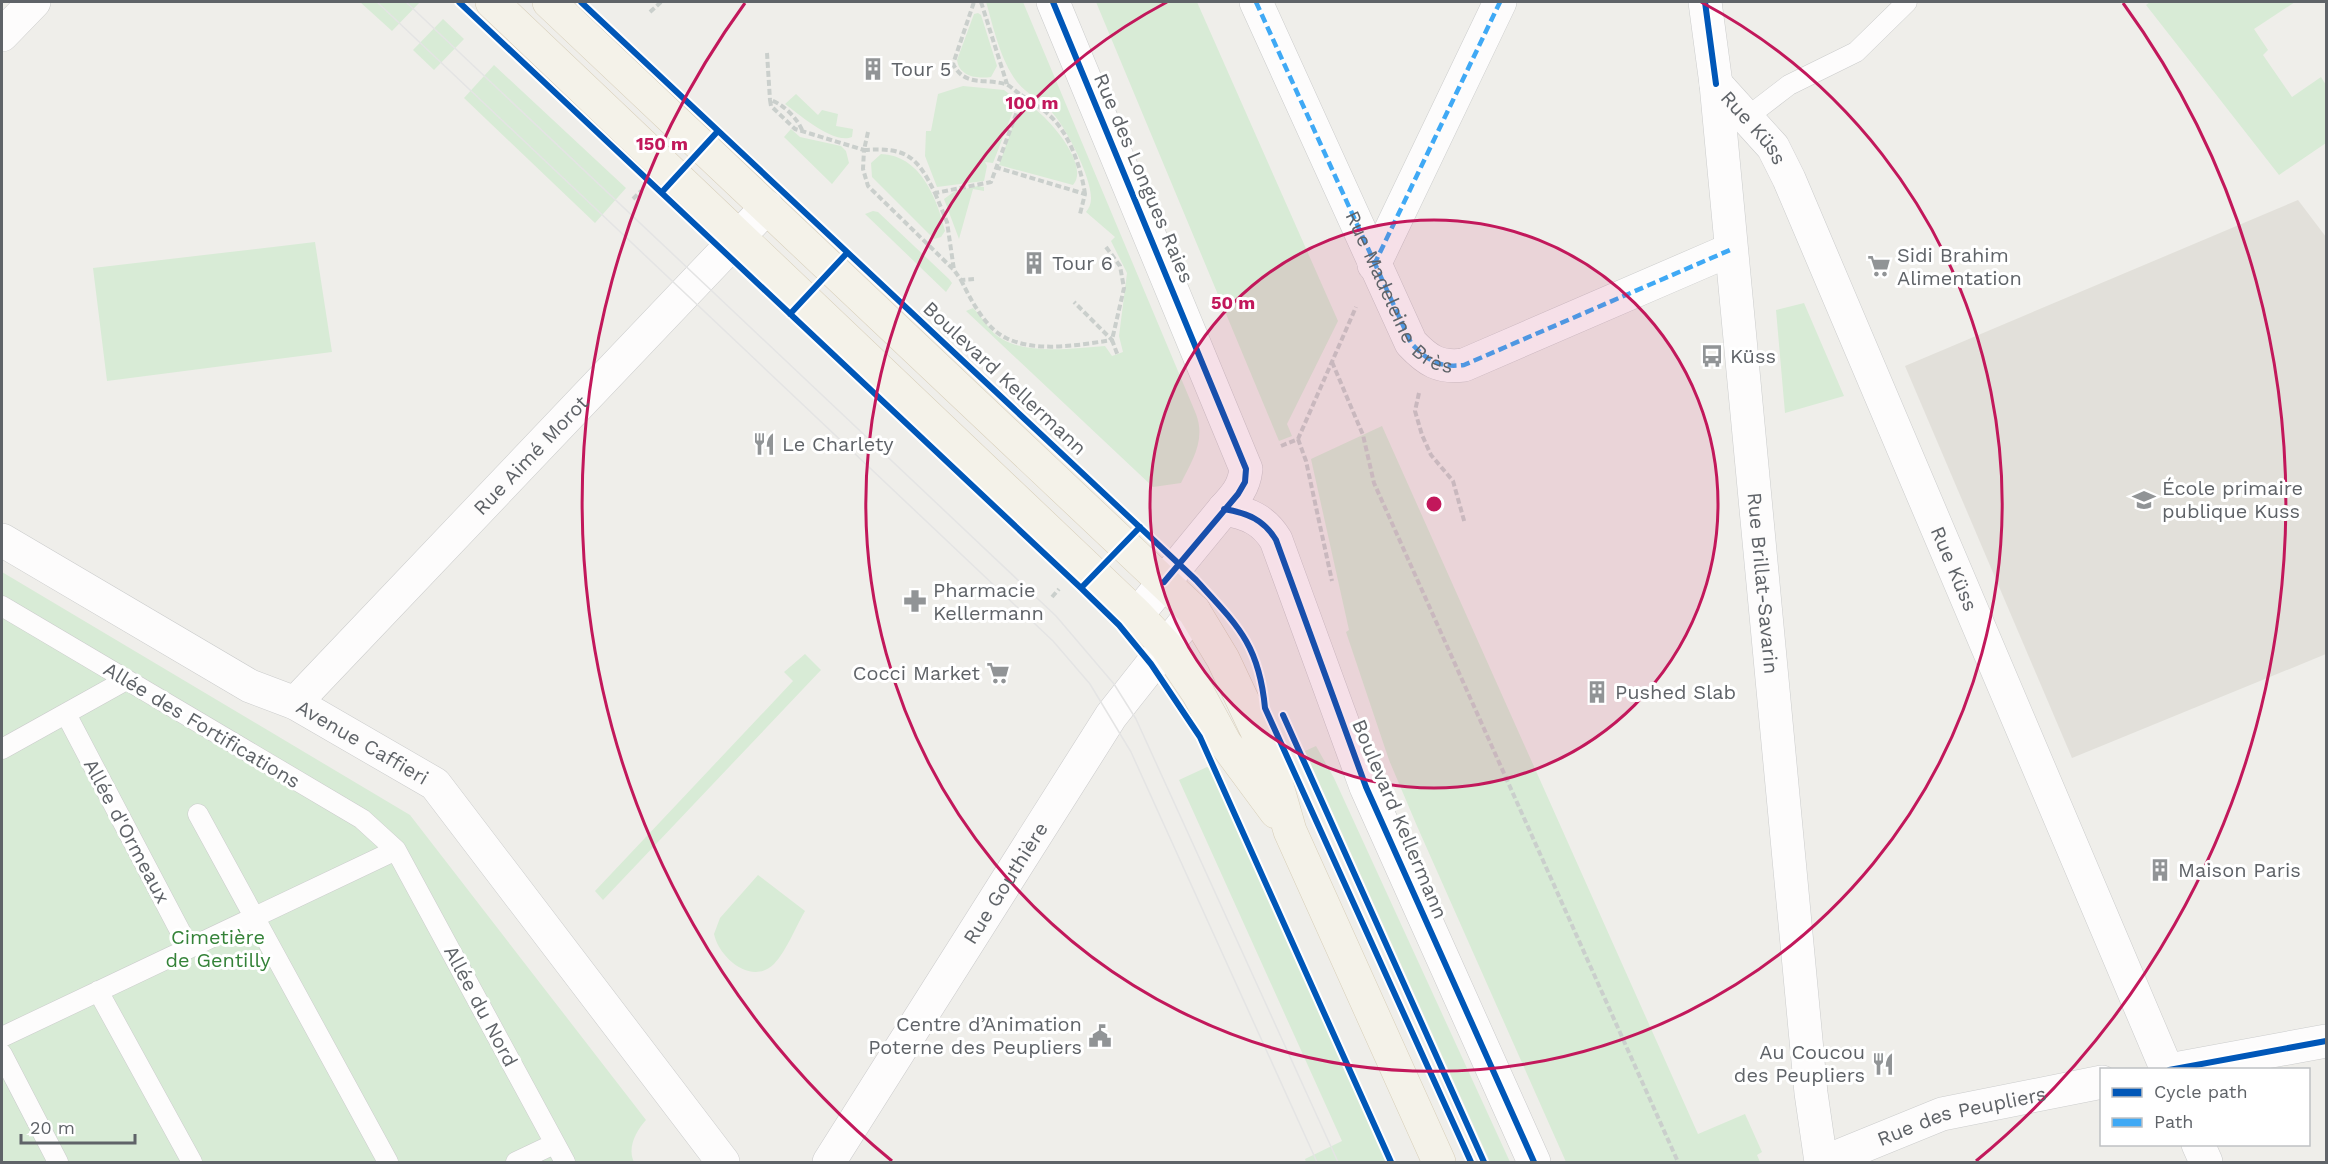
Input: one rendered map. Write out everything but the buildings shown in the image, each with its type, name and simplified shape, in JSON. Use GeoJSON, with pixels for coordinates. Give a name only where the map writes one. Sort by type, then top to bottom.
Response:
{"type":"FeatureCollection","features":[{"type":"Feature","properties":{"kind":"main road","name":"Boulevard Kellermann"},"geometry":{"type":"LineString","coordinates":[[492,2],[1137,615],[1166,646],[1198,693],[1225,743],[1290,831]]}},
{"type":"Feature","properties":{"kind":"main road","name":"Boulevard Kellermann"},"geometry":{"type":"LineString","coordinates":[[549,2],[1194,611],[1223,659],[1269,758],[1290,831],[1439,1162]]}},
{"type":"Feature","properties":{"kind":"street"},"geometry":{"type":"LineString","coordinates":[[2,35],[34,2]]}},
{"type":"Feature","properties":{"kind":"street","name":"Rue des Longues Raies"},"geometry":{"type":"LineString","coordinates":[[1053,2],[1246,469],[1245,482],[1238,494],[1137,615]]}},
{"type":"Feature","properties":{"kind":"street","name":"Rue Madeleine Brès"},"geometry":{"type":"LineString","coordinates":[[1256,2],[1411,343],[1428,361],[1447,367],[1464,365],[1730,250]]}},
{"type":"Feature","properties":{"kind":"street"},"geometry":{"type":"LineString","coordinates":[[1374,265],[1500,2]]}},
{"type":"Feature","properties":{"kind":"street","name":"Rue Brillat-Savarin"},"geometry":{"type":"LineString","coordinates":[[1705,2],[1716,84],[1811,1093],[1823,1162]]}},
{"type":"Feature","properties":{"kind":"street","name":"Rue Küss"},"geometry":{"type":"LineString","coordinates":[[1716,84],[1773,147],[1789,179],[2167,1068]]}},
{"type":"Feature","properties":{"kind":"street","name":"Rue Aimé Morot"},"geometry":{"type":"LineString","coordinates":[[295,703],[767,207]]}},
{"type":"Feature","properties":{"kind":"street","name":"Boulevard Kellermann"},"geometry":{"type":"LineString","coordinates":[[1224,509],[1238,511],[1259,520],[1268,527],[1276,540],[1366,787],[1534,1162]]}},
{"type":"Feature","properties":{"kind":"street","name":"Avenue Caffieri"},"geometry":{"type":"LineString","coordinates":[[2,540],[250,686],[295,703],[435,784],[723,1162]]}},
{"type":"Feature","properties":{"kind":"street","name":"Rue Gouthière"},"geometry":{"type":"LineString","coordinates":[[829,1162],[1105,725],[1194,611]]}},
{"type":"Feature","properties":{"kind":"street"},"geometry":{"type":"LineString","coordinates":[[2179,1068],[2326,1041]]}},
{"type":"Feature","properties":{"kind":"street","name":"Rue des Peupliers"},"geometry":{"type":"LineString","coordinates":[[1823,1162],[1942,1114],[2100,1082]]}},
{"type":"Feature","properties":{"kind":"street"},"geometry":{"type":"LineString","coordinates":[[2199,1146],[2206,1162]]}},
{"type":"Feature","properties":{"kind":"lane"},"geometry":{"type":"LineString","coordinates":[[1746,118],[1789,85],[1856,52],[1907,2]]}},
{"type":"Feature","properties":{"kind":"lane","name":"Allée des Fortifications"},"geometry":{"type":"LineString","coordinates":[[2,606],[362,819],[396,850]]}},
{"type":"Feature","properties":{"kind":"lane"},"geometry":{"type":"LineString","coordinates":[[2,749],[126,680]]}},
{"type":"Feature","properties":{"kind":"lane","name":"Allée d'Ormeaux"},"geometry":{"type":"LineString","coordinates":[[66,714],[189,948]]}},
{"type":"Feature","properties":{"kind":"lane"},"geometry":{"type":"LineString","coordinates":[[198,814],[388,1162]]}},
{"type":"Feature","properties":{"kind":"lane"},"geometry":{"type":"LineString","coordinates":[[2,1037],[396,850]]}},
{"type":"Feature","properties":{"kind":"lane","name":"Allée du Nord"},"geometry":{"type":"LineString","coordinates":[[396,850],[565,1162]]}},
{"type":"Feature","properties":{"kind":"lane"},"geometry":{"type":"LineString","coordinates":[[98,991],[192,1162]]}},
{"type":"Feature","properties":{"kind":"lane"},"geometry":{"type":"LineString","coordinates":[[2,1054],[58,1162]]}},
{"type":"Feature","properties":{"kind":"lane"},"geometry":{"type":"LineString","coordinates":[[516,1162],[554,1143]]}},
{"type":"Feature","properties":{"kind":"path"},"geometry":{"type":"LineString","coordinates":[[650,12],[660,2]]}},
{"type":"Feature","properties":{"kind":"path"},"geometry":{"type":"LineString","coordinates":[[974,2],[953,64],[958,74],[971,81],[1007,84],[1049,114],[1064,135],[1077,164],[1085,194],[1080,214]]}},
{"type":"Feature","properties":{"kind":"path"},"geometry":{"type":"LineString","coordinates":[[981,2],[1007,84]]}},
{"type":"Feature","properties":{"kind":"path"},"geometry":{"type":"LineString","coordinates":[[767,53],[771,106],[795,129],[864,150],[881,149],[908,155],[922,167],[947,222],[954,270]]}},
{"type":"Feature","properties":{"kind":"path"},"geometry":{"type":"LineString","coordinates":[[935,193],[991,182],[1021,95]]}},
{"type":"Feature","properties":{"kind":"path"},"geometry":{"type":"LineString","coordinates":[[868,132],[862,169],[868,186],[954,270],[974,306],[1004,338],[1043,346],[1077,346],[1112,340]]}},
{"type":"Feature","properties":{"kind":"path"},"geometry":{"type":"LineString","coordinates":[[995,167],[1085,194]]}},
{"type":"Feature","properties":{"kind":"path"},"geometry":{"type":"LineString","coordinates":[[1106,246],[1120,266],[1124,288],[1112,340]]}},
{"type":"Feature","properties":{"kind":"path"},"geometry":{"type":"LineString","coordinates":[[1281,446],[1298,439],[1374,265]]}},
{"type":"Feature","properties":{"kind":"path"},"geometry":{"type":"LineString","coordinates":[[960,280],[975,279]]}},
{"type":"Feature","properties":{"kind":"path"},"geometry":{"type":"LineString","coordinates":[[1074,302],[1112,340],[1118,356]]}},
{"type":"Feature","properties":{"kind":"path"},"geometry":{"type":"LineString","coordinates":[[1332,362],[1363,435],[1374,483],[1678,1162]]}},
{"type":"Feature","properties":{"kind":"path"},"geometry":{"type":"LineString","coordinates":[[1415,411],[1431,455],[1446,469],[1457,489],[1460,512],[1465,524]]}},
{"type":"Feature","properties":{"kind":"path"},"geometry":{"type":"LineString","coordinates":[[1298,439],[1306,460],[1334,592]]}},
{"type":"Feature","properties":{"kind":"shaded area","name":"École primaire publique Kuss"},"geometry":{"type":"Polygon","coordinates":[[[2298,200],[2326,237],[2326,654],[2072,758],[1905,366],[2298,200]]]}},
{"type":"Feature","properties":{"kind":"green space"},"geometry":{"type":"Polygon","coordinates":[[[360,2],[420,2],[392,31],[360,2]]]}},
{"type":"Feature","properties":{"kind":"green space"},"geometry":{"type":"Polygon","coordinates":[[[986,2],[1023,2],[1196,414],[1199,424],[1199,441],[1181,483],[1153,487],[966,311],[973,308],[993,332],[1013,344],[1039,349],[1105,346],[1112,356],[1123,352],[1119,336],[1127,273],[1111,241],[1115,237],[1086,212],[1091,203],[1090,190],[1078,156],[1055,116],[1021,87],[1011,73],[998,44],[986,2]]]}},
{"type":"Feature","properties":{"kind":"green space"},"geometry":{"type":"Polygon","coordinates":[[[1096,2],[1197,2],[1338,321],[1287,424],[1292,436],[1279,441],[1096,2]]]}},
{"type":"Feature","properties":{"kind":"green space"},"geometry":{"type":"Polygon","coordinates":[[[2150,2],[2295,2],[2254,29],[2268,50],[2263,55],[2292,97],[2321,77],[2326,85],[2326,143],[2279,175],[2146,5],[2150,2]]]}},
{"type":"Feature","properties":{"kind":"green space"},"geometry":{"type":"Polygon","coordinates":[[[974,14],[981,15],[997,66],[991,77],[969,75],[958,65],[957,60],[974,14]]]}},
{"type":"Feature","properties":{"kind":"green space"},"geometry":{"type":"Polygon","coordinates":[[[443,19],[464,39],[434,70],[413,50],[443,19]]]}},
{"type":"Feature","properties":{"kind":"green space"},"geometry":{"type":"Polygon","coordinates":[[[494,65],[626,188],[595,223],[464,98],[494,65]]]}},
{"type":"Feature","properties":{"kind":"green space"},"geometry":{"type":"Polygon","coordinates":[[[963,86],[1004,90],[1013,97],[1015,106],[993,163],[985,162],[987,166],[984,181],[937,187],[925,156],[926,131],[931,131],[938,94],[963,86]]]}},
{"type":"Feature","properties":{"kind":"green space"},"geometry":{"type":"Polygon","coordinates":[[[796,94],[818,115],[822,110],[838,114],[836,126],[853,129],[852,137],[836,137],[827,133],[785,104],[796,94]]]}},
{"type":"Feature","properties":{"kind":"green space"},"geometry":{"type":"Polygon","coordinates":[[[1022,108],[1036,110],[1066,144],[1076,167],[1077,177],[1073,185],[999,165],[1016,117],[1022,108]]]}},
{"type":"Feature","properties":{"kind":"green space"},"geometry":{"type":"Polygon","coordinates":[[[791,129],[800,137],[841,146],[846,151],[849,163],[832,184],[784,137],[791,129]]]}},
{"type":"Feature","properties":{"kind":"green space"},"geometry":{"type":"Polygon","coordinates":[[[881,154],[895,156],[906,162],[925,180],[942,218],[945,231],[941,237],[934,239],[872,177],[871,163],[881,154]]]}},
{"type":"Feature","properties":{"kind":"green space"},"geometry":{"type":"Polygon","coordinates":[[[978,186],[984,187],[984,191],[973,189],[959,239],[944,199],[955,191],[978,186]]]}},
{"type":"Feature","properties":{"kind":"green space"},"geometry":{"type":"Polygon","coordinates":[[[878,212],[949,279],[952,283],[946,292],[865,214],[878,212]]]}},
{"type":"Feature","properties":{"kind":"green space"},"geometry":{"type":"Polygon","coordinates":[[[315,242],[332,352],[107,381],[93,268],[315,242]]]}},
{"type":"Feature","properties":{"kind":"green space"},"geometry":{"type":"Polygon","coordinates":[[[1804,303],[1844,396],[1785,413],[1776,310],[1804,303]]]}},
{"type":"Feature","properties":{"kind":"green space"},"geometry":{"type":"Polygon","coordinates":[[[1382,426],[1698,1134],[1745,1114],[1762,1152],[1757,1155],[1760,1162],[1566,1162],[1389,760],[1346,632],[1349,630],[1311,459],[1382,426]]]}},
{"type":"Feature","properties":{"kind":"green space","name":"Cimetière de Gentilly"},"geometry":{"type":"Polygon","coordinates":[[[2,572],[410,815],[646,1120],[632,1145],[634,1162],[2,1162],[2,572]]]}},
{"type":"Feature","properties":{"kind":"green space"},"geometry":{"type":"Polygon","coordinates":[[[805,654],[821,670],[603,900],[595,891],[793,681],[784,672],[805,654]]]}},
{"type":"Feature","properties":{"kind":"green space"},"geometry":{"type":"Polygon","coordinates":[[[1316,746],[1334,778],[1510,1162],[1490,1162],[1305,751],[1316,746]]]}},
{"type":"Feature","properties":{"kind":"green space"},"geometry":{"type":"Polygon","coordinates":[[[1207,767],[1210,768],[1386,1162],[1306,1162],[1305,1159],[1342,1141],[1179,780],[1207,767]]]}},
{"type":"Feature","properties":{"kind":"green space"},"geometry":{"type":"Polygon","coordinates":[[[758,875],[805,911],[779,958],[765,970],[756,972],[747,971],[729,960],[722,952],[714,934],[720,918],[758,875]]]}},
{"type":"Feature","properties":{"kind":"tram line"},"geometry":{"type":"LineString","coordinates":[[377,2],[1053,641],[1090,684],[1131,752],[1317,1162]]}},
{"type":"Feature","properties":{"kind":"tram line"},"geometry":{"type":"LineString","coordinates":[[406,2],[1056,616],[1114,684],[1136,719],[1338,1162]]}},
{"type":"Feature","properties":{"kind":"marked path"},"geometry":{"type":"LineString","coordinates":[[1256,2],[1411,343],[1434,362],[1455,366],[1464,365],[1730,250]]}},
{"type":"Feature","properties":{"kind":"marked path"},"geometry":{"type":"LineString","coordinates":[[1374,265],[1500,2]]}},
{"type":"Feature","properties":{"kind":"cycle path"},"geometry":{"type":"LineString","coordinates":[[459,2],[1081,588],[1119,625],[1151,664],[1200,737],[1391,1162]]}},
{"type":"Feature","properties":{"kind":"cycle path"},"geometry":{"type":"LineString","coordinates":[[581,2],[1196,580],[1234,623],[1244,637],[1257,667],[1265,708],[1471,1162]]}},
{"type":"Feature","properties":{"kind":"cycle path"},"geometry":{"type":"LineString","coordinates":[[1053,2],[1246,469],[1245,482],[1238,494],[1164,582]]}},
{"type":"Feature","properties":{"kind":"cycle path"},"geometry":{"type":"LineString","coordinates":[[1705,2],[1716,84]]}},
{"type":"Feature","properties":{"kind":"cycle path"},"geometry":{"type":"LineString","coordinates":[[662,192],[718,131]]}},
{"type":"Feature","properties":{"kind":"cycle path"},"geometry":{"type":"LineString","coordinates":[[790,314],[847,253]]}},
{"type":"Feature","properties":{"kind":"cycle path"},"geometry":{"type":"LineString","coordinates":[[1224,509],[1241,513],[1261,522],[1276,540],[1366,787],[1534,1162]]}},
{"type":"Feature","properties":{"kind":"cycle path"},"geometry":{"type":"LineString","coordinates":[[1081,588],[1140,527]]}},
{"type":"Feature","properties":{"kind":"cycle path"},"geometry":{"type":"LineString","coordinates":[[1283,715],[1484,1162]]}},
{"type":"Feature","properties":{"kind":"cycle path"},"geometry":{"type":"LineString","coordinates":[[2180,1068],[2326,1041]]}},
{"type":"Feature","properties":{"kind":"place","name":"Tour 5"},"geometry":{"type":"Point","coordinates":[873,69]}},
{"type":"Feature","properties":{"kind":"place","name":"Tour 6"},"geometry":{"type":"Point","coordinates":[1034,263]}},
{"type":"Feature","properties":{"kind":"place","name":"Sidi Brahim Alimentation"},"geometry":{"type":"Point","coordinates":[1879,266]}},
{"type":"Feature","properties":{"kind":"place","name":"Küss"},"geometry":{"type":"Point","coordinates":[1712,356]}},
{"type":"Feature","properties":{"kind":"place","name":"Le Charlety"},"geometry":{"type":"Point","coordinates":[764,444]}},
{"type":"Feature","properties":{"kind":"place","name":"École primaire publique Kuss"},"geometry":{"type":"Point","coordinates":[2144,500]}},
{"type":"Feature","properties":{"kind":"place","name":"Pharmacie Kellermann"},"geometry":{"type":"Point","coordinates":[915,601]}},
{"type":"Feature","properties":{"kind":"place","name":"Cocci Market"},"geometry":{"type":"Point","coordinates":[998,673]}},
{"type":"Feature","properties":{"kind":"place","name":"Pushed Slab"},"geometry":{"type":"Point","coordinates":[1597,692]}},
{"type":"Feature","properties":{"kind":"place","name":"Maison Paris"},"geometry":{"type":"Point","coordinates":[2160,870]}},
{"type":"Feature","properties":{"kind":"place","name":"Centre d’Animation Poterne des Peupliers"},"geometry":{"type":"Point","coordinates":[1100,1036]}},
{"type":"Feature","properties":{"kind":"place","name":"Au Coucou des Peupliers"},"geometry":{"type":"Point","coordinates":[1883,1064]}}]}
